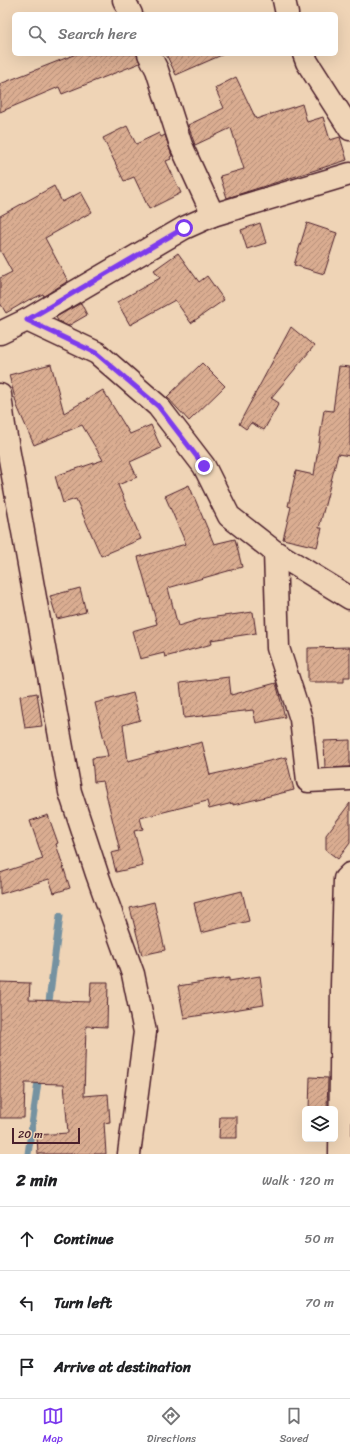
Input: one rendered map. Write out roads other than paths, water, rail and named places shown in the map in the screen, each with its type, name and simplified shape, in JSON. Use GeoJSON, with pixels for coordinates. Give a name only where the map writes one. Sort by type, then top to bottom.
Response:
{"type":"FeatureCollection","features":[{"type":"Feature","properties":{"kind":"street"},"geometry":{"type":"LineString","coordinates":[[124,0],[130,12]]}},
{"type":"Feature","properties":{"kind":"street"},"geometry":{"type":"LineString","coordinates":[[284,0],[287,12]]}},
{"type":"Feature","properties":{"kind":"street"},"geometry":{"type":"LineString","coordinates":[[150,56],[157,70],[181,144],[213,215]]}},
{"type":"Feature","properties":{"kind":"street"},"geometry":{"type":"LineString","coordinates":[[305,56],[307,62],[350,129]]}},
{"type":"Feature","properties":{"kind":"street"},"geometry":{"type":"LineString","coordinates":[[0,332],[27,320],[184,228],[213,215],[350,174]]}},
{"type":"Feature","properties":{"kind":"street"},"geometry":{"type":"LineString","coordinates":[[27,320],[96,353],[158,406],[204,466],[229,516],[275,552],[350,598]]}},
{"type":"Feature","properties":{"kind":"street"},"geometry":{"type":"LineString","coordinates":[[0,395],[2,426],[70,792],[96,874],[133,974],[145,1032],[129,1154]]}},
{"type":"Feature","properties":{"kind":"street"},"geometry":{"type":"LineString","coordinates":[[275,552],[278,648],[301,719],[308,781],[350,779]]}},
{"type":"Feature","properties":{"kind":"street"},"geometry":{"type":"LineString","coordinates":[[340,1154],[342,986],[346,879],[350,874]]}},
{"type":"Feature","properties":{"kind":"waterway"},"geometry":{"type":"LineString","coordinates":[[48,1009],[60,916]]}},
{"type":"Feature","properties":{"kind":"waterway"},"geometry":{"type":"LineString","coordinates":[[28,1154],[39,1075]]}}]}
